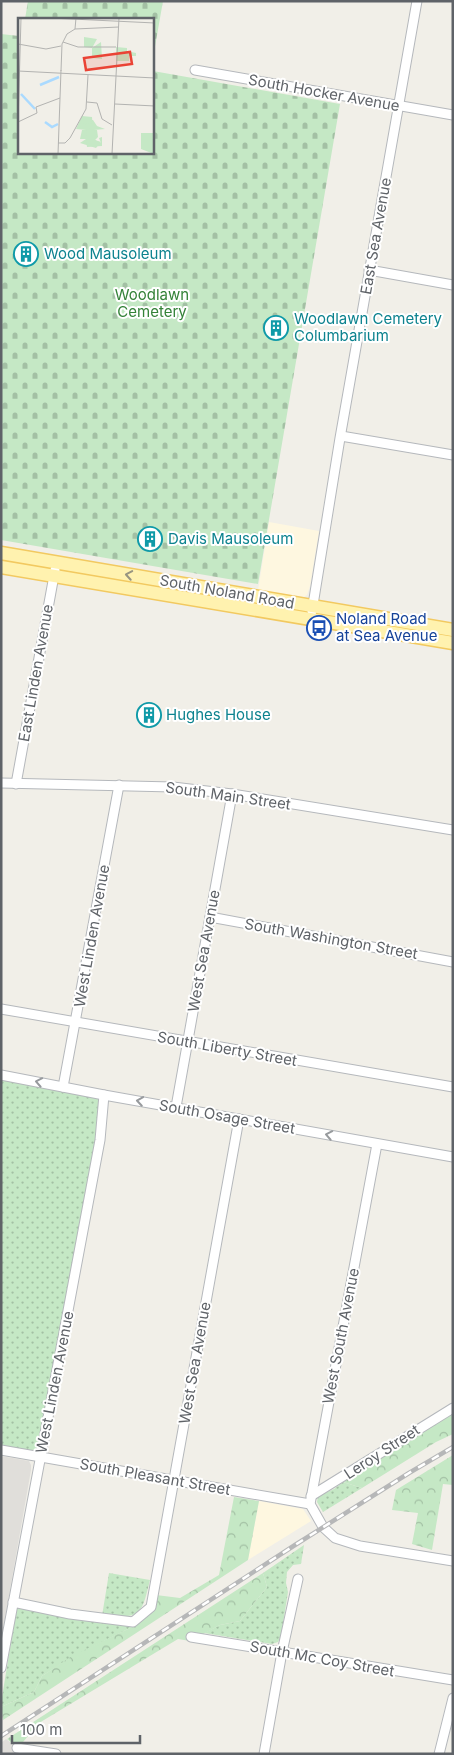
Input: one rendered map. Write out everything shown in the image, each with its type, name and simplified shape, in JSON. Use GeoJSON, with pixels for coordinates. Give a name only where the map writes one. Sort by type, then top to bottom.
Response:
{"type":"FeatureCollection","features":[{"type":"Feature","properties":{"kind":"main road","name":"South Noland Road"},"geometry":{"type":"LineString","coordinates":[[1,553],[55,569],[312,613],[453,643]]}},
{"type":"Feature","properties":{"kind":"main road","name":"South Noland Road"},"geometry":{"type":"LineString","coordinates":[[1,567],[55,569]]}},
{"type":"Feature","properties":{"kind":"main road","name":"South Noland Road"},"geometry":{"type":"LineString","coordinates":[[312,613],[453,630]]}},
{"type":"Feature","properties":{"kind":"street","name":"East Sea Avenue"},"geometry":{"type":"LineString","coordinates":[[312,613],[417,1]]}},
{"type":"Feature","properties":{"kind":"street","name":"South Hocker Avenue"},"geometry":{"type":"LineString","coordinates":[[195,70],[453,115]]}},
{"type":"Feature","properties":{"kind":"street"},"geometry":{"type":"LineString","coordinates":[[370,270],[453,285]]}},
{"type":"Feature","properties":{"kind":"street"},"geometry":{"type":"LineString","coordinates":[[341,436],[453,455]]}},
{"type":"Feature","properties":{"kind":"street","name":"East Linden Avenue"},"geometry":{"type":"LineString","coordinates":[[16,784],[55,569]]}},
{"type":"Feature","properties":{"kind":"street","name":"South Main Street"},"geometry":{"type":"LineString","coordinates":[[1,783],[173,787],[232,794],[453,830]]}},
{"type":"Feature","properties":{"kind":"street","name":"West Linden Avenue"},"geometry":{"type":"LineString","coordinates":[[63,1087],[119,785]]}},
{"type":"Feature","properties":{"kind":"street","name":"West Sea Avenue"},"geometry":{"type":"LineString","coordinates":[[176,1107],[232,794]]}},
{"type":"Feature","properties":{"kind":"street","name":"South Washington Street"},"geometry":{"type":"LineString","coordinates":[[210,917],[453,962]]}},
{"type":"Feature","properties":{"kind":"street","name":"South Liberty Street"},"geometry":{"type":"LineString","coordinates":[[1,1009],[453,1087]]}},
{"type":"Feature","properties":{"kind":"street","name":"South Osage Street"},"geometry":{"type":"LineString","coordinates":[[1,1075],[453,1157]]}},
{"type":"Feature","properties":{"kind":"street","name":"West Linden Avenue"},"geometry":{"type":"LineString","coordinates":[[1,1668],[100,1140],[104,1095]]}},
{"type":"Feature","properties":{"kind":"street","name":"West Sea Avenue"},"geometry":{"type":"LineString","coordinates":[[13,1602],[70,1614],[133,1622],[151,1607],[240,1119]]}},
{"type":"Feature","properties":{"kind":"street","name":"West South Avenue"},"geometry":{"type":"LineString","coordinates":[[310,1500],[377,1144]]}},
{"type":"Feature","properties":{"kind":"street","name":"Leroy Street"},"geometry":{"type":"LineString","coordinates":[[310,1500],[453,1408]]}},
{"type":"Feature","properties":{"kind":"street","name":"South Pleasant Street"},"geometry":{"type":"LineString","coordinates":[[1,1450],[174,1481],[310,1500]]}},
{"type":"Feature","properties":{"kind":"street"},"geometry":{"type":"LineString","coordinates":[[310,1500],[322,1526],[335,1538],[360,1546],[453,1561]]}},
{"type":"Feature","properties":{"kind":"street"},"geometry":{"type":"LineString","coordinates":[[264,1754],[282,1652],[298,1579]]}},
{"type":"Feature","properties":{"kind":"street","name":"South Mc Coy Street"},"geometry":{"type":"LineString","coordinates":[[191,1638],[453,1680]]}},
{"type":"Feature","properties":{"kind":"street"},"geometry":{"type":"LineString","coordinates":[[439,1754],[453,1698]]}},
{"type":"Feature","properties":{"kind":"street"},"geometry":{"type":"LineString","coordinates":[[17,1748],[56,1754]]}},
{"type":"Feature","properties":{"kind":"shaded area"},"geometry":{"type":"Polygon","coordinates":[[[269,522],[319,531],[310,586],[307,595],[304,597],[258,590],[269,522]]]}},
{"type":"Feature","properties":{"kind":"shaded area"},"geometry":{"type":"Polygon","coordinates":[[[1,1456],[29,1461],[31,1470],[1,1641],[1,1456]]]}},
{"type":"Feature","properties":{"kind":"shaded area"},"geometry":{"type":"Polygon","coordinates":[[[259,1501],[303,1509],[311,1521],[248,1560],[259,1501]]]}},
{"type":"Feature","properties":{"kind":"shaded area"},"geometry":{"type":"Polygon","coordinates":[[[6,1739],[18,1748],[32,1754],[1,1754],[1,1743],[6,1739]]]}},
{"type":"Feature","properties":{"kind":"green space"},"geometry":{"type":"Polygon","coordinates":[[[28,1],[163,1],[154,52],[154,18],[25,18],[28,1]]]}},
{"type":"Feature","properties":{"kind":"green space","name":"Woodlawn Cemetery"},"geometry":{"type":"Polygon","coordinates":[[[1,34],[18,36],[18,154],[154,154],[154,71],[340,104],[258,584],[1,540],[1,34]]]}},
{"type":"Feature","properties":{"kind":"green space"},"geometry":{"type":"Polygon","coordinates":[[[1,1076],[104,1095],[41,1458],[1,1450],[1,1076]]]}},
{"type":"Feature","properties":{"kind":"green space"},"geometry":{"type":"Polygon","coordinates":[[[453,1414],[453,1434],[436,1442],[362,1488],[343,1482],[396,1447],[453,1414]]]}},
{"type":"Feature","properties":{"kind":"green space"},"geometry":{"type":"Polygon","coordinates":[[[453,1455],[453,1485],[443,1484],[432,1550],[412,1544],[418,1513],[392,1510],[396,1490],[453,1455]]]}},
{"type":"Feature","properties":{"kind":"green space"},"geometry":{"type":"Polygon","coordinates":[[[343,1482],[362,1488],[323,1512],[317,1502],[318,1496],[334,1489],[343,1482]]]}},
{"type":"Feature","properties":{"kind":"green space"},"geometry":{"type":"Polygon","coordinates":[[[234,1497],[259,1501],[248,1560],[3,1720],[1,1707],[34,1692],[42,1676],[72,1656],[132,1627],[154,1610],[156,1595],[180,1598],[219,1575],[234,1497]]]}},
{"type":"Feature","properties":{"kind":"green space"},"geometry":{"type":"Polygon","coordinates":[[[304,1545],[301,1564],[293,1565],[287,1572],[286,1583],[288,1592],[281,1636],[278,1642],[272,1644],[204,1633],[220,1625],[240,1621],[267,1587],[263,1573],[304,1545]]]}},
{"type":"Feature","properties":{"kind":"green space"},"geometry":{"type":"Polygon","coordinates":[[[109,1573],[150,1580],[144,1602],[137,1613],[125,1616],[102,1616],[109,1573]]]}},
{"type":"Feature","properties":{"kind":"green space"},"geometry":{"type":"Polygon","coordinates":[[[263,1573],[267,1587],[240,1621],[220,1625],[190,1641],[178,1639],[39,1723],[18,1748],[7,1739],[263,1573]]]}},
{"type":"Feature","properties":{"kind":"green space"},"geometry":{"type":"Polygon","coordinates":[[[17,1606],[74,1618],[132,1627],[72,1657],[42,1676],[34,1692],[1,1707],[17,1606]]]}},
{"type":"Feature","properties":{"kind":"railway"},"geometry":{"type":"LineString","coordinates":[[1,1736],[295,1545],[453,1447]]}},
{"type":"Feature","properties":{"kind":"place","name":"Wood Mausoleum"},"geometry":{"type":"Point","coordinates":[26,254]}},
{"type":"Feature","properties":{"kind":"place","name":"Woodlawn Cemetery Columbarium"},"geometry":{"type":"Point","coordinates":[276,328]}},
{"type":"Feature","properties":{"kind":"place","name":"Davis Mausoleum"},"geometry":{"type":"Point","coordinates":[150,539]}},
{"type":"Feature","properties":{"kind":"place","name":"Noland Road at Sea Avenue"},"geometry":{"type":"Point","coordinates":[319,628]}},
{"type":"Feature","properties":{"kind":"place","name":"Hughes House"},"geometry":{"type":"Point","coordinates":[149,715]}}]}
